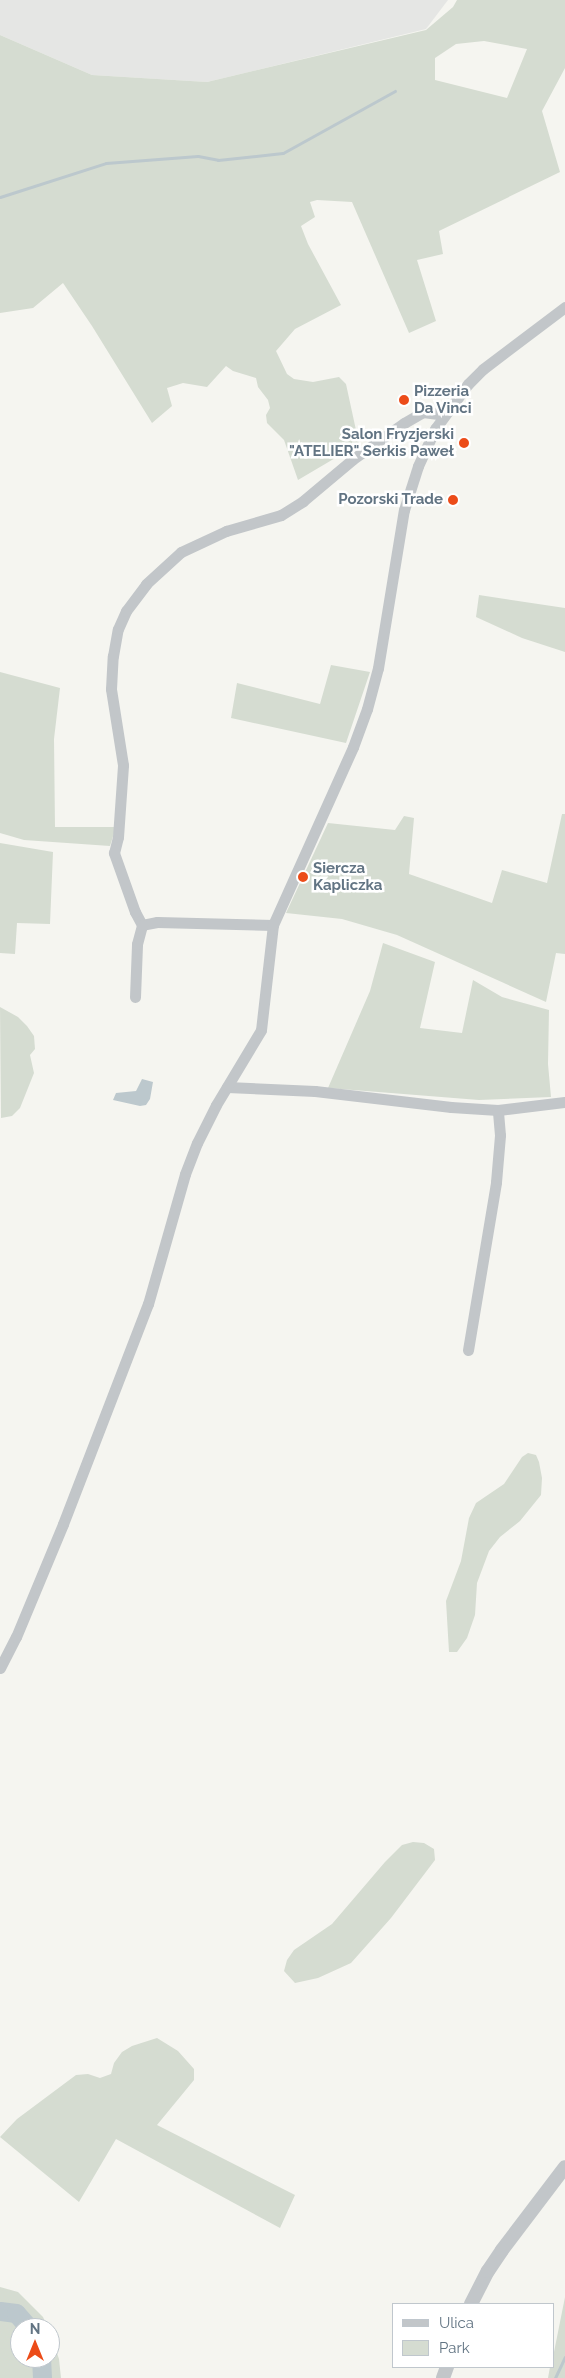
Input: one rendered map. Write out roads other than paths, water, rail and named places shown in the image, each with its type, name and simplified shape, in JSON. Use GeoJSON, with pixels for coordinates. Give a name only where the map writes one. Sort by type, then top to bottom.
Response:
{"type":"FeatureCollection","features":[{"type":"Feature","properties":{"kind":"street"},"geometry":{"type":"LineString","coordinates":[[0,1668],[16,1637],[60,1531],[148,1304],[185,1174],[197,1143],[261,1030],[273,925],[353,747],[367,709],[378,668],[404,510],[418,466],[444,415],[483,369],[565,307]]}},
{"type":"Feature","properties":{"kind":"street"},"geometry":{"type":"LineString","coordinates":[[135,997],[137,944],[142,924],[135,912],[114,853],[118,837],[123,765],[122,748],[113,707],[112,669],[118,629],[126,611],[146,584],[181,552],[226,530],[281,515],[303,501],[353,459],[404,423],[423,412],[444,415]]}},
{"type":"Feature","properties":{"kind":"street"},"geometry":{"type":"LineString","coordinates":[[142,924],[157,922],[273,925]]}},
{"type":"Feature","properties":{"kind":"street"},"geometry":{"type":"LineString","coordinates":[[227,1087],[315,1091],[446,1107],[498,1110],[538,1107],[565,1102]]}},
{"type":"Feature","properties":{"kind":"street"},"geometry":{"type":"LineString","coordinates":[[468,1350],[496,1182],[500,1135],[498,1110]]}},
{"type":"Feature","properties":{"kind":"street"},"geometry":{"type":"LineString","coordinates":[[472,2303],[488,2271],[502,2250],[565,2167]]}},
{"type":"Feature","properties":{"kind":"waterway"},"geometry":{"type":"LineString","coordinates":[[0,197],[106,163],[198,156],[218,160],[283,153],[395,91]]}},
{"type":"Feature","properties":{"kind":"waterway"},"geometry":{"type":"LineString","coordinates":[[0,2311],[16,2313],[20,2318]]}},
{"type":"Feature","properties":{"kind":"waterway"},"geometry":{"type":"LineString","coordinates":[[555,2378],[565,2357]]}},
{"type":"Feature","properties":{"kind":"waterway"},"geometry":{"type":"LineString","coordinates":[[42,2368],[42,2378]]}},
{"type":"Feature","properties":{"kind":"place","name":"Pizzeria Da Vinci"},"geometry":{"type":"Point","coordinates":[404,400]}},
{"type":"Feature","properties":{"kind":"place","name":"Salon Fryzjerski \"ATELIER\" Serkis Paweł"},"geometry":{"type":"Point","coordinates":[464,443]}},
{"type":"Feature","properties":{"kind":"place","name":"Pozorski Trade"},"geometry":{"type":"Point","coordinates":[453,500]}},
{"type":"Feature","properties":{"kind":"place","name":"Siercza Kapliczka"},"geometry":{"type":"Point","coordinates":[303,877]}}]}
